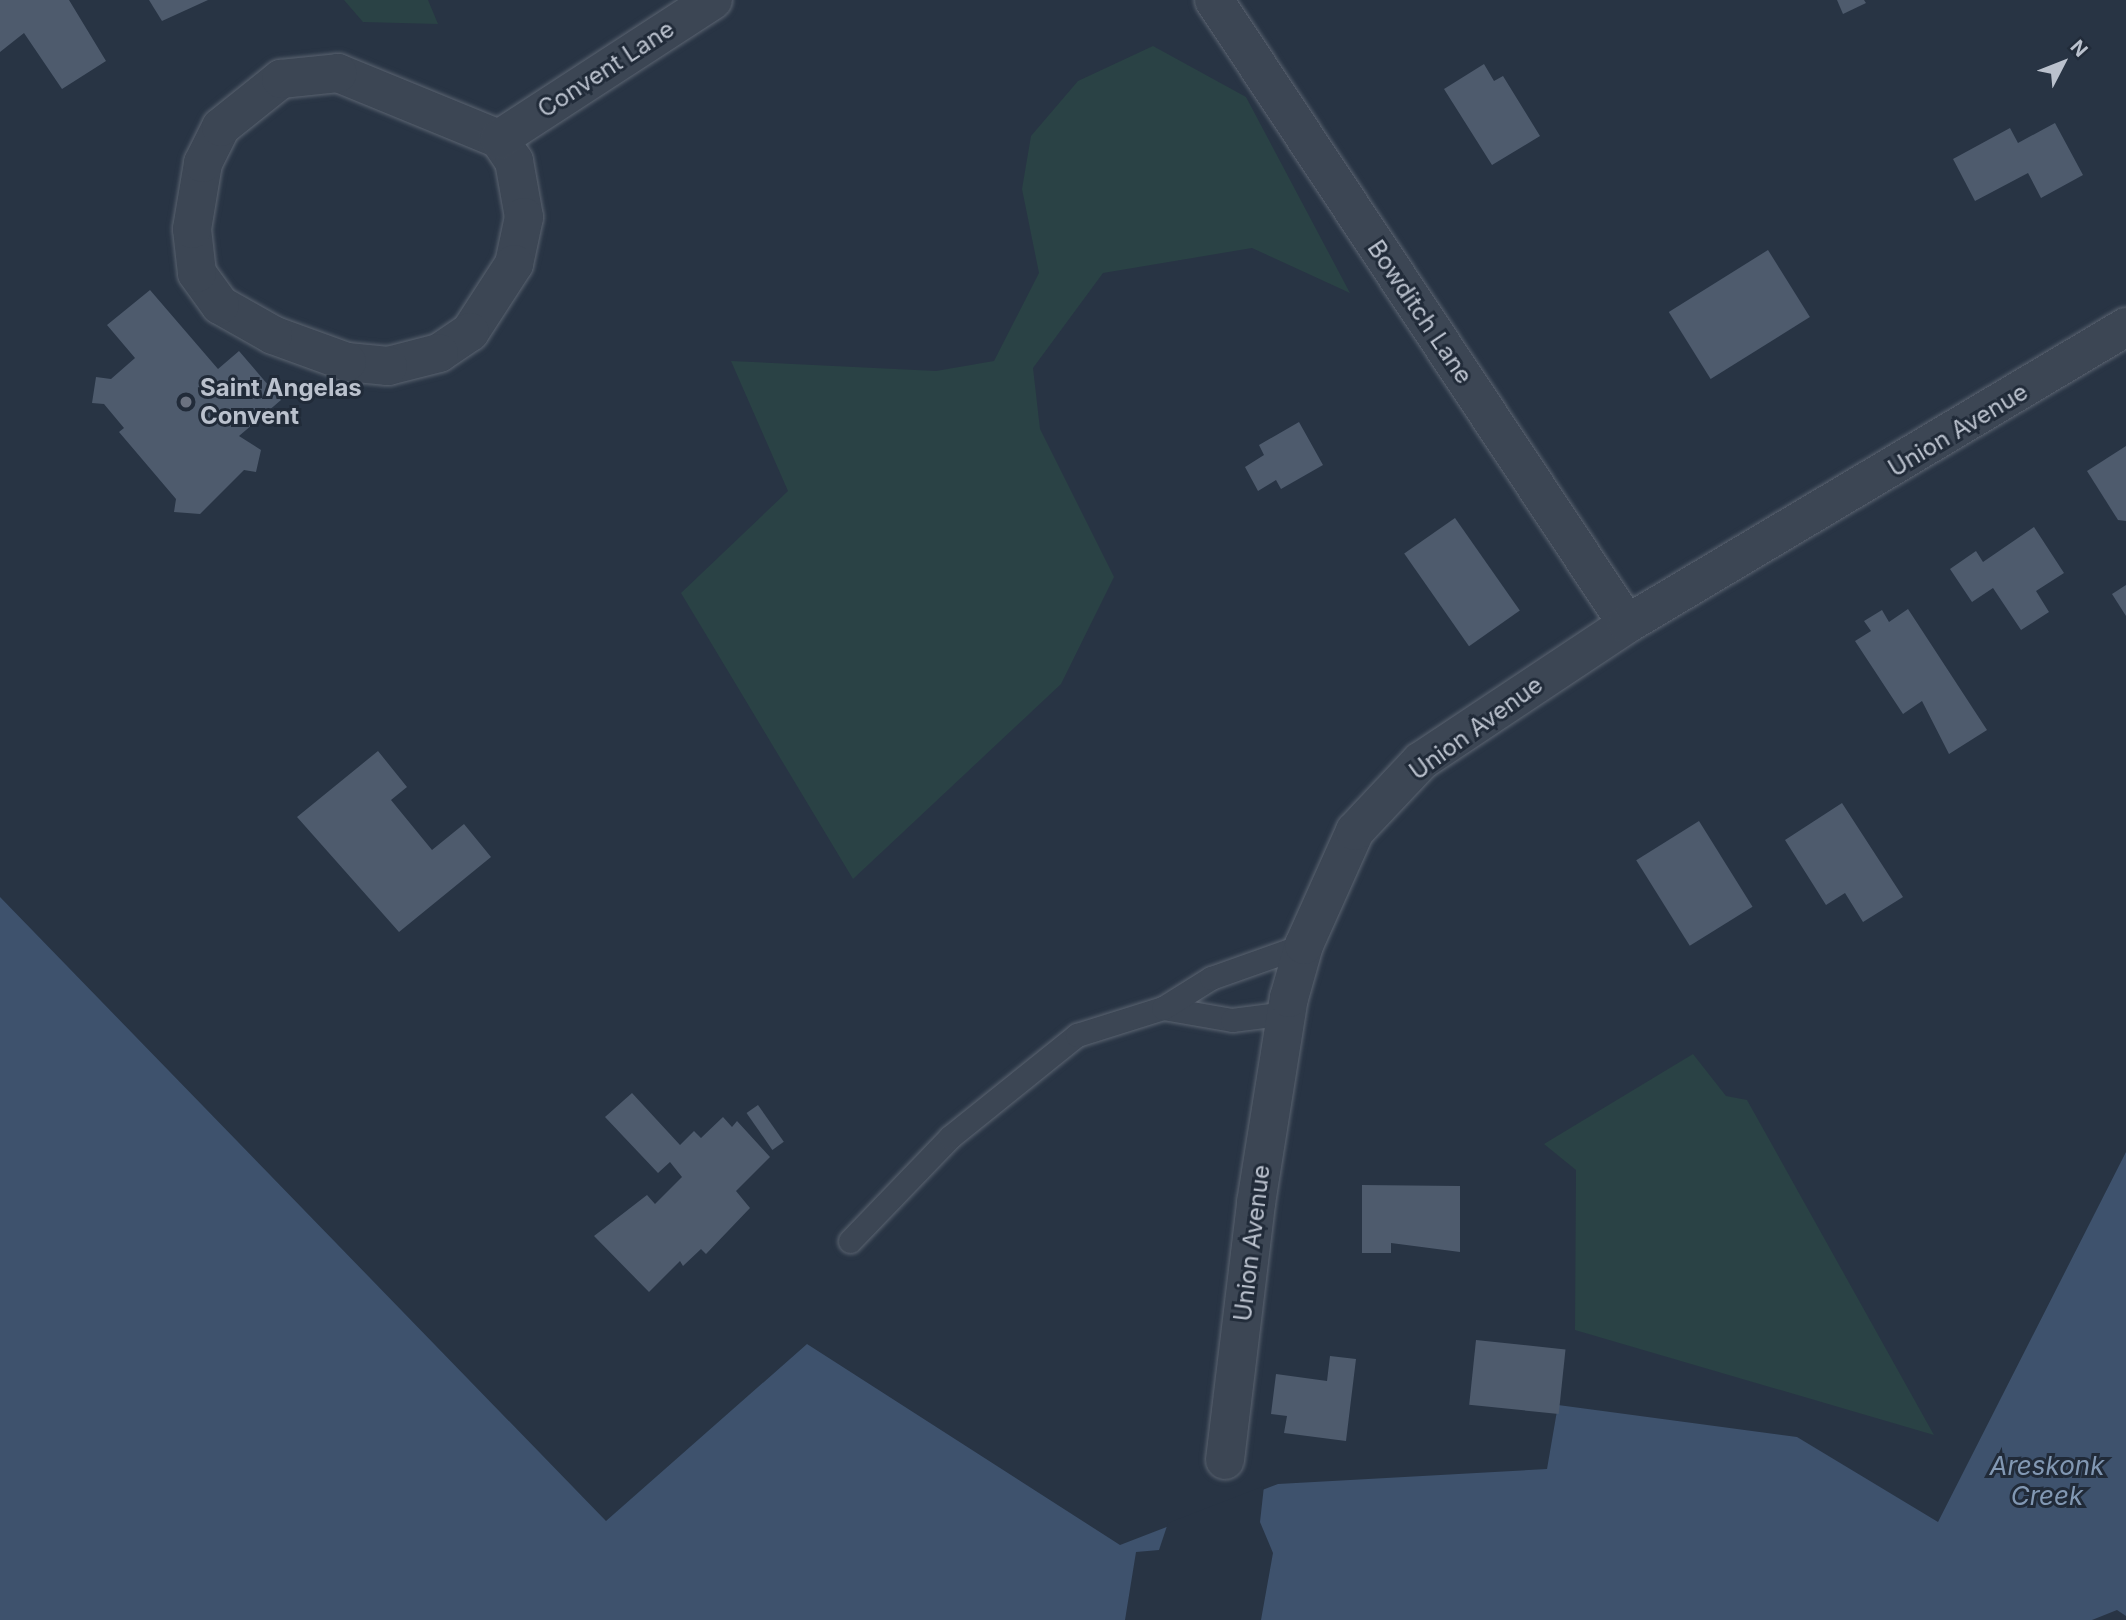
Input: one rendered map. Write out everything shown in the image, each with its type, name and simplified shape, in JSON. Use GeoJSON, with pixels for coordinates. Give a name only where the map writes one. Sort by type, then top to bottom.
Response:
{"type":"FeatureCollection","features":[{"type":"Feature","properties":{"kind":"street","name":"Convent Lane"},"geometry":{"type":"LineString","coordinates":[[499,139],[713,0]]}},
{"type":"Feature","properties":{"kind":"street","name":"Bowditch Lane"},"geometry":{"type":"LineString","coordinates":[[1214,0],[1627,624]]}},
{"type":"Feature","properties":{"kind":"street"},"geometry":{"type":"LineString","coordinates":[[338,73],[499,139],[514,161],[524,217],[514,264],[470,332],[439,353],[388,366],[347,362],[273,335],[220,306],[197,273],[191,229],[203,163],[221,127],[281,79],[338,73]]}},
{"type":"Feature","properties":{"kind":"street","name":"Union Avenue"},"geometry":{"type":"LineString","coordinates":[[1225,1460],[1287,1013],[1304,945],[1355,831],[1421,761],[1627,624],[2126,327]]}},
{"type":"Feature","properties":{"kind":"lane"},"geometry":{"type":"LineString","coordinates":[[850,1241],[950,1137],[1077,1035],[1163,1008],[1211,978],[1304,945]]}},
{"type":"Feature","properties":{"kind":"lane"},"geometry":{"type":"LineString","coordinates":[[1163,1008],[1232,1020],[1287,1013]]}},
{"type":"Feature","properties":{"kind":"green space"},"geometry":{"type":"Polygon","coordinates":[[[344,0],[428,0],[438,24],[363,22],[344,0]]]}},
{"type":"Feature","properties":{"kind":"green space"},"geometry":{"type":"Polygon","coordinates":[[[1153,46],[1246,97],[1350,293],[1252,248],[1103,273],[1033,368],[1040,429],[1114,577],[1061,684],[853,879],[681,593],[788,491],[731,361],[936,371],[994,361],[1039,273],[1022,189],[1031,136],[1078,81],[1153,46]]]}},
{"type":"Feature","properties":{"kind":"green space"},"geometry":{"type":"Polygon","coordinates":[[[1693,1054],[1726,1096],[1747,1100],[1934,1435],[1575,1330],[1576,1170],[1544,1144],[1693,1054]]]}},
{"type":"Feature","properties":{"kind":"water","name":"Areskonk Creek"},"geometry":{"type":"Polygon","coordinates":[[[0,897],[606,1521],[807,1344],[1120,1545],[1278,1484],[1547,1469],[1558,1405],[1797,1437],[1938,1522],[2126,1152],[2126,1616],[2117,1610],[2092,1620],[0,1620],[0,897]]]}},
{"type":"Feature","properties":{"kind":"pier"},"geometry":{"type":"Polygon","coordinates":[[[1264,1486],[1260,1522],[1273,1553],[1261,1620],[1125,1620],[1136,1552],[1159,1550],[1168,1523],[1264,1486]]]}},
{"type":"Feature","properties":{"kind":"building"},"geometry":{"type":"Polygon","coordinates":[[[0,0],[69,0],[106,61],[62,89],[24,33],[0,52],[0,0]]]}},
{"type":"Feature","properties":{"kind":"building"},"geometry":{"type":"Polygon","coordinates":[[[149,0],[208,0],[162,21],[149,0]]]}},
{"type":"Feature","properties":{"kind":"building"},"geometry":{"type":"Polygon","coordinates":[[[1837,0],[1864,0],[1866,3],[1843,14],[1837,0]]]}},
{"type":"Feature","properties":{"kind":"building"},"geometry":{"type":"Polygon","coordinates":[[[1484,64],[1494,81],[1503,76],[1540,136],[1492,165],[1444,89],[1484,64]]]}},
{"type":"Feature","properties":{"kind":"building"},"geometry":{"type":"Polygon","coordinates":[[[2055,123],[2083,175],[2041,198],[2028,173],[1975,201],[1953,159],[2010,128],[2018,143],[2055,123]]]}},
{"type":"Feature","properties":{"kind":"building"},"geometry":{"type":"Polygon","coordinates":[[[1768,250],[1810,317],[1711,379],[1669,312],[1768,250]]]}},
{"type":"Feature","properties":{"kind":"building","name":"Saint Angelas Convent"},"geometry":{"type":"Polygon","coordinates":[[[150,290],[218,369],[239,351],[281,400],[239,436],[261,450],[256,472],[244,470],[200,514],[174,512],[176,499],[119,432],[124,428],[104,404],[92,403],[96,377],[111,379],[135,358],[107,325],[150,290]]]}},
{"type":"Feature","properties":{"kind":"building"},"geometry":{"type":"Polygon","coordinates":[[[1299,422],[1323,465],[1281,489],[1276,480],[1258,491],[1245,467],[1264,455],[1259,445],[1299,422]]]}},
{"type":"Feature","properties":{"kind":"building"},"geometry":{"type":"Polygon","coordinates":[[[2126,446],[2126,521],[2118,520],[2087,471],[2126,446]]]}},
{"type":"Feature","properties":{"kind":"building"},"geometry":{"type":"Polygon","coordinates":[[[1455,518],[1520,611],[1469,646],[1404,554],[1455,518]]]}},
{"type":"Feature","properties":{"kind":"building"},"geometry":{"type":"Polygon","coordinates":[[[2034,527],[2064,573],[2036,591],[2049,612],[2021,630],[1993,588],[1972,602],[1950,569],[1976,551],[1983,562],[2034,527]]]}},
{"type":"Feature","properties":{"kind":"building"},"geometry":{"type":"Polygon","coordinates":[[[2126,585],[2126,616],[2112,594],[2126,585]]]}},
{"type":"Feature","properties":{"kind":"building"},"geometry":{"type":"Polygon","coordinates":[[[1908,609],[1987,730],[1949,754],[1922,701],[1903,714],[1855,641],[1871,631],[1864,621],[1882,610],[1889,622],[1908,609]]]}},
{"type":"Feature","properties":{"kind":"building"},"geometry":{"type":"Polygon","coordinates":[[[378,751],[407,787],[391,800],[432,850],[464,824],[491,857],[399,932],[297,817],[378,751]]]}},
{"type":"Feature","properties":{"kind":"building"},"geometry":{"type":"Polygon","coordinates":[[[1842,803],[1903,897],[1863,922],[1845,893],[1826,905],[1785,840],[1842,803]]]}},
{"type":"Feature","properties":{"kind":"building"},"geometry":{"type":"Polygon","coordinates":[[[1699,821],[1753,907],[1690,946],[1636,860],[1699,821]]]}},
{"type":"Feature","properties":{"kind":"building"},"geometry":{"type":"Polygon","coordinates":[[[632,1093],[680,1145],[694,1131],[701,1138],[723,1117],[732,1127],[737,1121],[770,1157],[736,1191],[750,1208],[706,1254],[701,1249],[683,1266],[680,1261],[649,1292],[594,1236],[647,1195],[655,1204],[682,1177],[670,1162],[658,1173],[605,1117],[632,1093]]]}},
{"type":"Feature","properties":{"kind":"building"},"geometry":{"type":"Polygon","coordinates":[[[758,1105],[784,1142],[772,1150],[747,1113],[758,1105]]]}},
{"type":"Feature","properties":{"kind":"building"},"geometry":{"type":"Polygon","coordinates":[[[1362,1185],[1460,1186],[1460,1252],[1391,1243],[1391,1253],[1362,1253],[1362,1185]]]}},
{"type":"Feature","properties":{"kind":"building"},"geometry":{"type":"Polygon","coordinates":[[[1476,1340],[1566,1349],[1559,1414],[1469,1405],[1476,1340]]]}},
{"type":"Feature","properties":{"kind":"building"},"geometry":{"type":"Polygon","coordinates":[[[1330,1356],[1356,1359],[1346,1441],[1284,1433],[1287,1416],[1271,1414],[1276,1374],[1327,1381],[1330,1356]]]}},
{"type":"Feature","properties":{"kind":"place","name":"Saint Angelas Convent"},"geometry":{"type":"Point","coordinates":[186,402]}}]}
